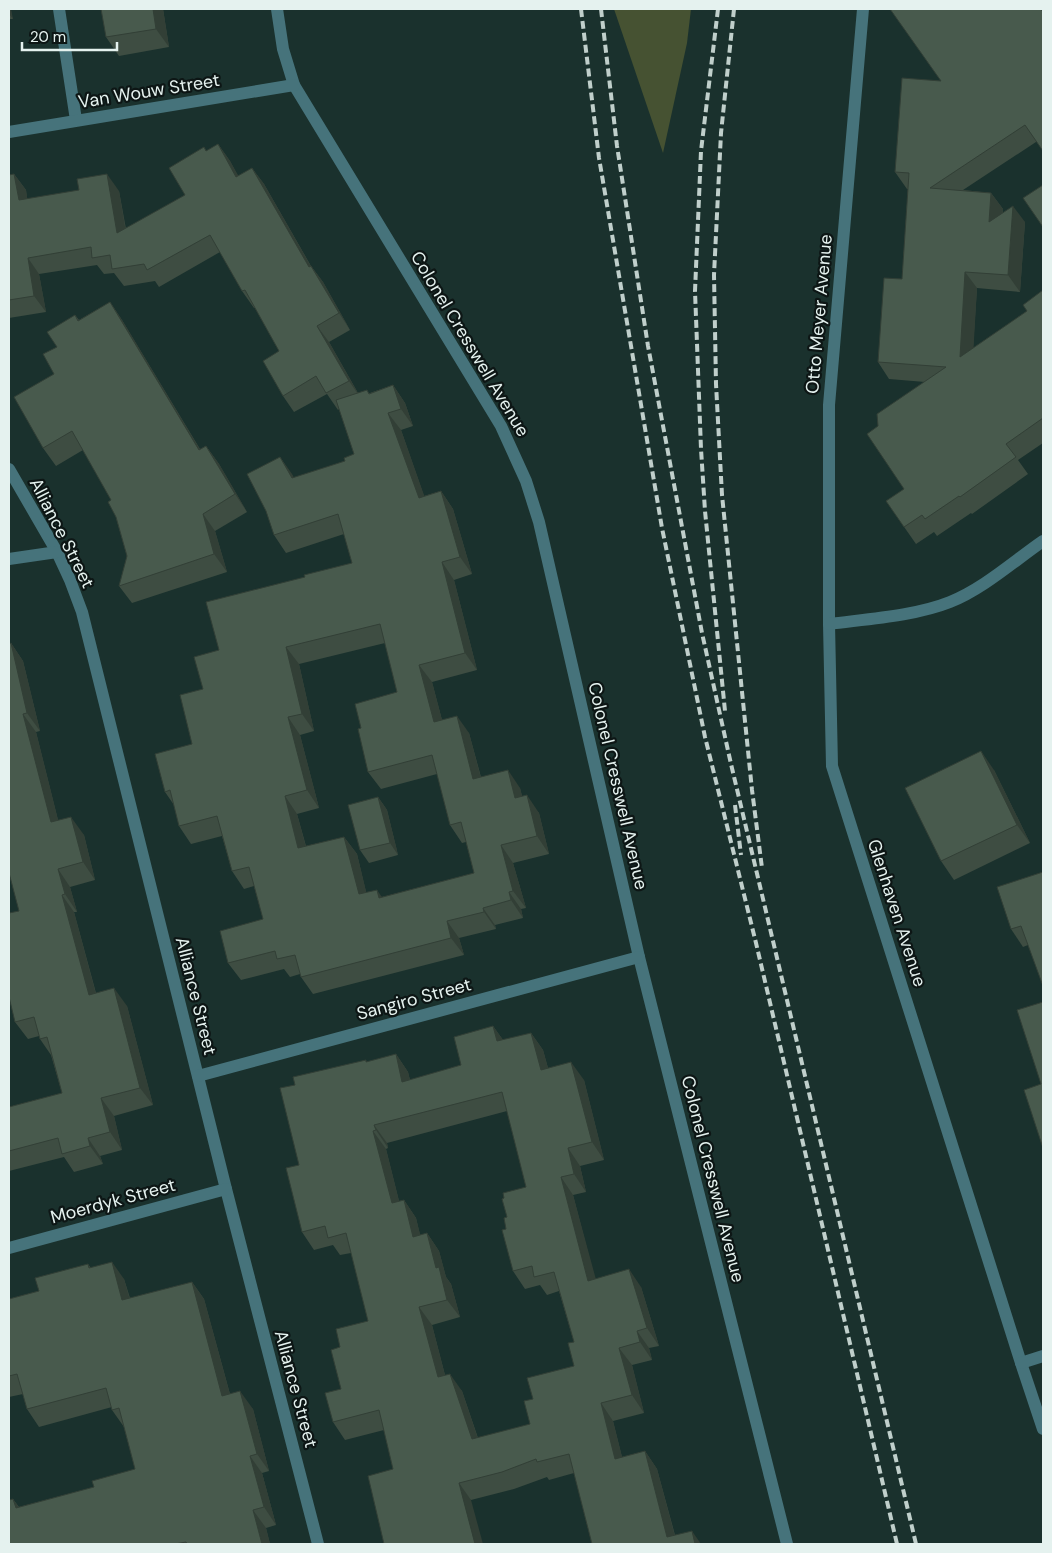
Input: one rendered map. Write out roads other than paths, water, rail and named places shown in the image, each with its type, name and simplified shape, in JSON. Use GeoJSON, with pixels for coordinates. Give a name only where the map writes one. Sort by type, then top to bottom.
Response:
{"type":"FeatureCollection","features":[{"type":"Feature","properties":{"kind":"street"},"geometry":{"type":"LineString","coordinates":[[59,9],[76,120]]}},
{"type":"Feature","properties":{"kind":"street","name":"Colonel Cresswell Avenue"},"geometry":{"type":"LineString","coordinates":[[277,9],[283,49],[294,85],[501,426],[523,474],[539,522],[639,957],[787,1544]]}},
{"type":"Feature","properties":{"kind":"street","name":"Otto Meyer Avenue"},"geometry":{"type":"LineString","coordinates":[[829,624],[829,405],[863,9]]}},
{"type":"Feature","properties":{"kind":"street","name":"Van Wouw Street"},"geometry":{"type":"LineString","coordinates":[[9,132],[294,85]]}},
{"type":"Feature","properties":{"kind":"street","name":"Alliance Street"},"geometry":{"type":"LineString","coordinates":[[9,469],[57,552],[82,612],[226,1189],[318,1544]]}},
{"type":"Feature","properties":{"kind":"street"},"geometry":{"type":"LineString","coordinates":[[829,624],[919,611],[951,602],[975,588],[1043,541]]}},
{"type":"Feature","properties":{"kind":"street"},"geometry":{"type":"LineString","coordinates":[[9,559],[57,552]]}},
{"type":"Feature","properties":{"kind":"street","name":"Glenhaven Avenue"},"geometry":{"type":"LineString","coordinates":[[829,624],[832,766],[1043,1428]]}},
{"type":"Feature","properties":{"kind":"street","name":"Sangiro Street"},"geometry":{"type":"LineString","coordinates":[[198,1076],[639,957]]}},
{"type":"Feature","properties":{"kind":"street","name":"Moerdyk Street"},"geometry":{"type":"LineString","coordinates":[[9,1248],[226,1189]]}},
{"type":"Feature","properties":{"kind":"street"},"geometry":{"type":"LineString","coordinates":[[1021,1363],[1043,1356]]}},
{"type":"Feature","properties":{"kind":"railway"},"geometry":{"type":"LineString","coordinates":[[581,9],[599,158],[662,528],[705,737],[756,943],[897,1544]]}},
{"type":"Feature","properties":{"kind":"railway"},"geometry":{"type":"LineString","coordinates":[[601,9],[617,146],[648,346],[702,633],[731,764],[916,1544]]}},
{"type":"Feature","properties":{"kind":"railway"},"geometry":{"type":"LineString","coordinates":[[718,9],[701,151],[695,291],[705,511],[725,711]]}},
{"type":"Feature","properties":{"kind":"railway"},"geometry":{"type":"LineString","coordinates":[[734,9],[721,133],[714,275],[716,384],[722,495],[752,790],[762,868]]}},
{"type":"Feature","properties":{"kind":"railway"},"geometry":{"type":"LineString","coordinates":[[735,805],[741,855]]}}]}
